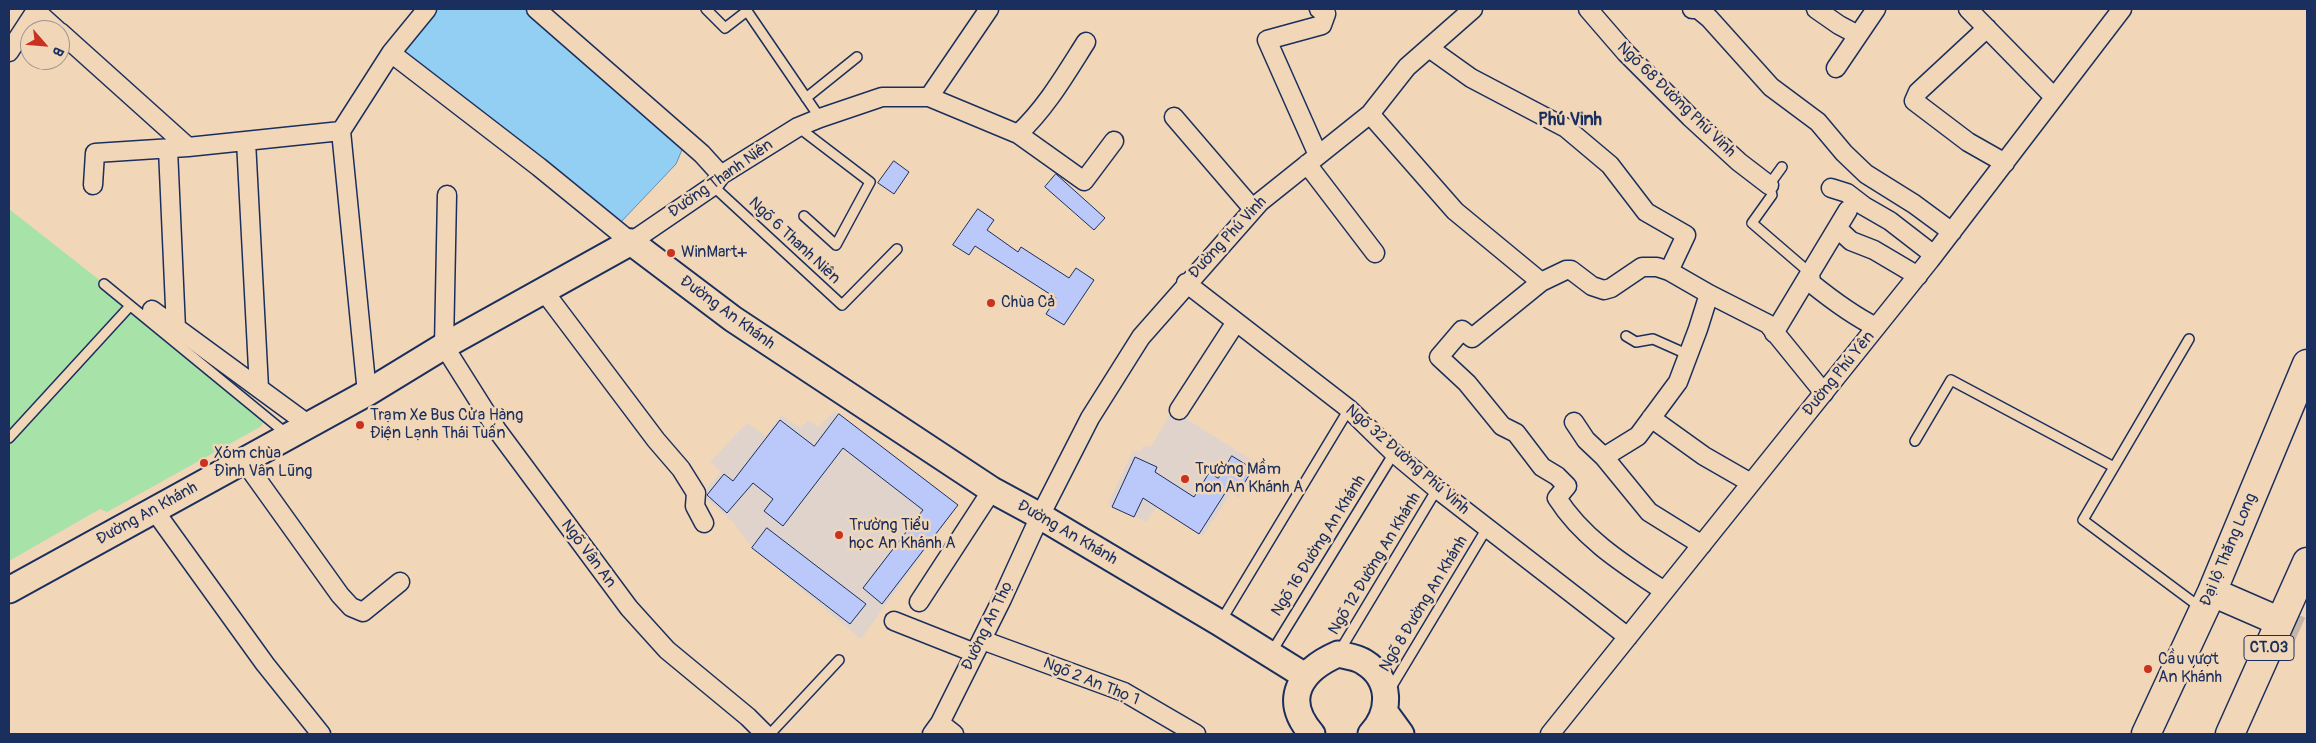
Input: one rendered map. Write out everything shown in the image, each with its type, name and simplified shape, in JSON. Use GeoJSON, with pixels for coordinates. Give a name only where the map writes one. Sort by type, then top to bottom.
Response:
{"type":"FeatureCollection","features":[{"type":"Feature","properties":{"kind":"main road","name":"Đại lộ Thăng Long"},"geometry":{"type":"LineString","coordinates":[[2146,734],[2208,601],[2307,364]]}},
{"type":"Feature","properties":{"kind":"main road","name":"CT.03"},"geometry":{"type":"LineString","coordinates":[[2230,734],[2307,562]]}},
{"type":"Feature","properties":{"kind":"main road"},"geometry":{"type":"LineString","coordinates":[[2208,601],[2274,619]]}},
{"type":"Feature","properties":{"kind":"street"},"geometry":{"type":"LineString","coordinates":[[367,393],[341,131],[391,53],[427,9]]}},
{"type":"Feature","properties":{"kind":"street"},"geometry":{"type":"LineString","coordinates":[[536,9],[702,154],[717,181]]}},
{"type":"Feature","properties":{"kind":"street"},"geometry":{"type":"LineString","coordinates":[[929,97],[989,9]]}},
{"type":"Feature","properties":{"kind":"street"},"geometry":{"type":"LineString","coordinates":[[1319,9],[1326,14],[1322,24],[1267,40],[1313,160],[1375,253]]}},
{"type":"Feature","properties":{"kind":"street","name":"Đường Phú Vinh"},"geometry":{"type":"LineString","coordinates":[[1040,516],[1090,418],[1140,337],[1186,283],[1253,209],[1370,114],[1408,67],[1473,9]]}},
{"type":"Feature","properties":{"kind":"street","name":"Ngõ 68 Đường Phú Vinh"},"geometry":{"type":"LineString","coordinates":[[1588,9],[1626,53],[1690,117],[1739,162],[1769,184]]}},
{"type":"Feature","properties":{"kind":"street"},"geometry":{"type":"LineString","coordinates":[[1692,9],[1698,9],[1709,18],[1771,87],[1818,122],[1844,153],[1866,174],[1914,204],[1952,232]]}},
{"type":"Feature","properties":{"kind":"street"},"geometry":{"type":"LineString","coordinates":[[1816,9],[1858,35]]}},
{"type":"Feature","properties":{"kind":"street"},"geometry":{"type":"LineString","coordinates":[[1836,68],[1876,9]]}},
{"type":"Feature","properties":{"kind":"street"},"geometry":{"type":"LineString","coordinates":[[1968,9],[2054,97]]}},
{"type":"Feature","properties":{"kind":"street","name":"Đường Phú Yên"},"geometry":{"type":"LineString","coordinates":[[1550,734],[1918,276],[2122,9]]}},
{"type":"Feature","properties":{"kind":"street"},"geometry":{"type":"LineString","coordinates":[[9,52],[36,10],[47,20]]}},
{"type":"Feature","properties":{"kind":"street"},"geometry":{"type":"LineString","coordinates":[[1987,28],[1918,92],[1914,101],[1968,142],[2005,163]]}},
{"type":"Feature","properties":{"kind":"street"},"geometry":{"type":"LineString","coordinates":[[70,41],[188,147]]}},
{"type":"Feature","properties":{"kind":"street"},"geometry":{"type":"LineString","coordinates":[[1018,134],[1039,113],[1086,42]]}},
{"type":"Feature","properties":{"kind":"street"},"geometry":{"type":"LineString","coordinates":[[1429,48],[1471,78],[1566,128],[1610,165],[1646,212],[1686,235],[1669,271]]}},
{"type":"Feature","properties":{"kind":"street"},"geometry":{"type":"LineString","coordinates":[[391,53],[539,167],[631,242]]}},
{"type":"Feature","properties":{"kind":"street","name":"Đường Thanh Niên"},"geometry":{"type":"LineString","coordinates":[[631,242],[798,127],[882,97],[929,97],[1018,134],[1084,181],[1114,141]]}},
{"type":"Feature","properties":{"kind":"street"},"geometry":{"type":"LineString","coordinates":[[1370,114],[1455,211],[1541,282]]}},
{"type":"Feature","properties":{"kind":"street"},"geometry":{"type":"LineString","coordinates":[[1174,117],[1253,209]]}},
{"type":"Feature","properties":{"kind":"street"},"geometry":{"type":"LineString","coordinates":[[93,185],[95,153],[168,149],[341,131]]}},
{"type":"Feature","properties":{"kind":"street"},"geometry":{"type":"LineString","coordinates":[[246,141],[259,388]]}},
{"type":"Feature","properties":{"kind":"street"},"geometry":{"type":"LineString","coordinates":[[168,149],[176,329]]}},
{"type":"Feature","properties":{"kind":"street"},"geometry":{"type":"LineString","coordinates":[[1831,188],[1847,193],[1864,206],[1890,221],[1934,255]]}},
{"type":"Feature","properties":{"kind":"street"},"geometry":{"type":"LineString","coordinates":[[444,346],[447,195]]}},
{"type":"Feature","properties":{"kind":"street"},"geometry":{"type":"LineString","coordinates":[[1774,333],[1848,210]]}},
{"type":"Feature","properties":{"kind":"street"},"geometry":{"type":"LineString","coordinates":[[1838,228],[1850,241],[1874,250],[1918,276]]}},
{"type":"Feature","properties":{"kind":"street","name":"Đường An Khánh"},"geometry":{"type":"LineString","coordinates":[[9,590],[367,393],[444,346],[631,242],[733,319],[992,490],[1040,516],[1305,676]]}},
{"type":"Feature","properties":{"kind":"street"},"geometry":{"type":"LineString","coordinates":[[1664,591],[1617,560],[1567,514],[1557,498],[1567,486],[1557,476],[1542,467],[1516,433],[1502,426],[1467,383],[1439,356],[1462,330],[1472,338],[1541,282],[1566,270],[1571,270],[1592,286],[1604,290],[1611,288],[1642,267],[1657,267],[1669,271],[1768,324],[1824,393]]}},
{"type":"Feature","properties":{"kind":"street"},"geometry":{"type":"LineString","coordinates":[[1810,273],[1811,283],[1828,297],[1852,315],[1876,327]]}},
{"type":"Feature","properties":{"kind":"street","name":"Ngõ 32 Đường Phú Vinh"},"geometry":{"type":"LineString","coordinates":[[1186,283],[1348,409],[1394,453],[1437,489],[1628,637]]}},
{"type":"Feature","properties":{"kind":"street"},"geometry":{"type":"LineString","coordinates":[[543,290],[656,440],[681,468],[696,493],[695,506],[704,523]]}},
{"type":"Feature","properties":{"kind":"street"},"geometry":{"type":"LineString","coordinates":[[1604,457],[1638,436],[1678,382],[1709,294]]}},
{"type":"Feature","properties":{"kind":"street"},"geometry":{"type":"LineString","coordinates":[[152,310],[259,388],[299,430]]}},
{"type":"Feature","properties":{"kind":"street"},"geometry":{"type":"LineString","coordinates":[[1180,410],[1236,322]]}},
{"type":"Feature","properties":{"kind":"street","name":"Ngõ Vân An"},"geometry":{"type":"LineString","coordinates":[[444,346],[497,430],[629,608],[667,650],[748,717],[765,734]]}},
{"type":"Feature","properties":{"kind":"street"},"geometry":{"type":"LineString","coordinates":[[1651,418],[1704,456],[1751,484]]}},
{"type":"Feature","properties":{"kind":"street"},"geometry":{"type":"LineString","coordinates":[[1574,422],[1586,440],[1604,457],[1649,512],[1702,545]]}},
{"type":"Feature","properties":{"kind":"street"},"geometry":{"type":"LineString","coordinates":[[244,461],[351,607],[363,612],[400,582]]}},
{"type":"Feature","properties":{"kind":"street"},"geometry":{"type":"LineString","coordinates":[[919,602],[992,490]]}},
{"type":"Feature","properties":{"kind":"street"},"geometry":{"type":"LineString","coordinates":[[154,510],[265,664],[321,734]]}},
{"type":"Feature","properties":{"kind":"street","name":"Đường An Thọ"},"geometry":{"type":"LineString","coordinates":[[936,728],[978,646],[1040,516]]}},
{"type":"Feature","properties":{"kind":"street","name":"Ngõ 2 An Thọ 1"},"geometry":{"type":"LineString","coordinates":[[894,621],[1124,692],[1196,734]]}},
{"type":"Feature","properties":{"kind":"street"},"geometry":{"type":"LineString","coordinates":[[1312,734],[1303,724],[1298,713],[1299,687],[1314,665],[1338,654],[1362,661],[1378,675],[1385,704],[1400,734]]}},
{"type":"Feature","properties":{"kind":"street"},"geometry":{"type":"LineString","coordinates":[[1371,734],[1379,726],[1385,704]]}},
{"type":"Feature","properties":{"kind":"street"},"geometry":{"type":"LineString","coordinates":[[936,728],[954,734]]}},
{"type":"Feature","properties":{"kind":"lane"},"geometry":{"type":"LineString","coordinates":[[706,9],[725,28],[748,10],[820,118]]}},
{"type":"Feature","properties":{"kind":"lane"},"geometry":{"type":"LineString","coordinates":[[806,98],[857,56]]}},
{"type":"Feature","properties":{"kind":"lane"},"geometry":{"type":"LineString","coordinates":[[798,127],[870,182],[836,245],[804,216]]}},
{"type":"Feature","properties":{"kind":"lane"},"geometry":{"type":"LineString","coordinates":[[1782,167],[1769,184],[1772,195],[1752,223],[1810,273]]}},
{"type":"Feature","properties":{"kind":"lane","name":"Ngõ 6 Thanh Niên"},"geometry":{"type":"LineString","coordinates":[[717,181],[842,305],[897,249]]}},
{"type":"Feature","properties":{"kind":"lane"},"geometry":{"type":"LineString","coordinates":[[104,284],[130,306],[299,430]]}},
{"type":"Feature","properties":{"kind":"lane"},"geometry":{"type":"LineString","coordinates":[[9,438],[130,306]]}},
{"type":"Feature","properties":{"kind":"lane"},"geometry":{"type":"LineString","coordinates":[[1626,336],[1636,342],[1653,339],[1688,355]]}},
{"type":"Feature","properties":{"kind":"lane"},"geometry":{"type":"LineString","coordinates":[[2189,339],[2083,520],[2208,601]]}},
{"type":"Feature","properties":{"kind":"lane"},"geometry":{"type":"LineString","coordinates":[[1915,441],[1951,380],[2114,467]]}},
{"type":"Feature","properties":{"kind":"lane"},"geometry":{"type":"LineString","coordinates":[[1220,623],[1348,409]]}},
{"type":"Feature","properties":{"kind":"lane","name":"Ngõ 16 Đường An Khánh"},"geometry":{"type":"LineString","coordinates":[[1270,654],[1394,453]]}},
{"type":"Feature","properties":{"kind":"lane","name":"Ngõ 12 Đường An Khánh"},"geometry":{"type":"LineString","coordinates":[[1338,654],[1437,489]]}},
{"type":"Feature","properties":{"kind":"lane","name":"Ngõ 8 Đường An Khánh"},"geometry":{"type":"LineString","coordinates":[[1385,704],[1487,528]]}},
{"type":"Feature","properties":{"kind":"lane"},"geometry":{"type":"LineString","coordinates":[[770,734],[839,660]]}},
{"type":"Feature","properties":{"kind":"shaded area","name":"Trường Mầm non An Khánh A"},"geometry":{"type":"Polygon","coordinates":[[[1172,410],[1260,465],[1239,498],[1231,493],[1203,536],[1157,507],[1146,522],[1108,504],[1133,450],[1140,452],[1144,445],[1151,447],[1172,410]]]}},
{"type":"Feature","properties":{"kind":"shaded area","name":"Trường Tiểu học An Khánh A"},"geometry":{"type":"Polygon","coordinates":[[[835,411],[958,505],[861,639],[752,548],[734,523],[701,495],[721,472],[710,462],[747,423],[766,436],[781,415],[801,428],[808,420],[818,427],[835,411]]]}},
{"type":"Feature","properties":{"kind":"green space"},"geometry":{"type":"Polygon","coordinates":[[[9,209],[270,414],[260,427],[107,512],[100,509],[9,561],[9,209]]]}},
{"type":"Feature","properties":{"kind":"water"},"geometry":{"type":"Polygon","coordinates":[[[428,9],[535,9],[684,145],[676,164],[620,223],[399,48],[428,9]]]}},
{"type":"Feature","properties":{"kind":"building"},"geometry":{"type":"Polygon","coordinates":[[[894,161],[909,172],[894,194],[878,183],[894,161]]]}},
{"type":"Feature","properties":{"kind":"building"},"geometry":{"type":"Polygon","coordinates":[[[1056,174],[1105,218],[1094,230],[1045,187],[1056,174]]]}},
{"type":"Feature","properties":{"kind":"building"},"geometry":{"type":"Polygon","coordinates":[[[978,209],[994,220],[987,230],[1018,252],[1021,247],[1069,278],[1076,268],[1094,280],[1064,325],[1046,314],[1056,298],[975,246],[969,255],[953,245],[978,209]]]}},
{"type":"Feature","properties":{"kind":"building"},"geometry":{"type":"Polygon","coordinates":[[[839,414],[958,505],[882,604],[863,588],[923,510],[843,448],[783,526],[764,511],[773,499],[753,483],[727,513],[707,495],[724,474],[733,481],[780,420],[814,446],[839,414]]]}},
{"type":"Feature","properties":{"kind":"building"},"geometry":{"type":"Polygon","coordinates":[[[1232,456],[1253,469],[1238,493],[1229,487],[1199,534],[1143,498],[1134,517],[1112,507],[1135,457],[1157,467],[1155,472],[1194,497],[1209,473],[1218,478],[1232,456]]]}},
{"type":"Feature","properties":{"kind":"building"},"geometry":{"type":"Polygon","coordinates":[[[767,528],[866,604],[850,624],[752,548],[767,528]]]}},
{"type":"Feature","properties":{"kind":"tunnel"},"geometry":{"type":"LineString","coordinates":[[2274,619],[2307,634]]}},
{"type":"Feature","properties":{"kind":"place","name":"WinMart+"},"geometry":{"type":"Point","coordinates":[671,253]}},
{"type":"Feature","properties":{"kind":"place","name":"Chùa Cả"},"geometry":{"type":"Point","coordinates":[991,303]}},
{"type":"Feature","properties":{"kind":"place","name":"Trạm Xe Bus Cửa Hàng Điện Lạnh Thái Tuấn"},"geometry":{"type":"Point","coordinates":[360,425]}},
{"type":"Feature","properties":{"kind":"place","name":"Xóm chùa Đình Vân Lũng"},"geometry":{"type":"Point","coordinates":[204,463]}},
{"type":"Feature","properties":{"kind":"place","name":"Trường Mầm non An Khánh A"},"geometry":{"type":"Point","coordinates":[1185,479]}},
{"type":"Feature","properties":{"kind":"place","name":"Trường Tiểu học An Khánh A"},"geometry":{"type":"Point","coordinates":[839,535]}},
{"type":"Feature","properties":{"kind":"place","name":"Cầu vượt An Khánh"},"geometry":{"type":"Point","coordinates":[2148,669]}},
{"type":"Feature","properties":{"kind":"district","name":"Phú Vinh"},"geometry":{"type":"Point","coordinates":[1570,120]}}]}
